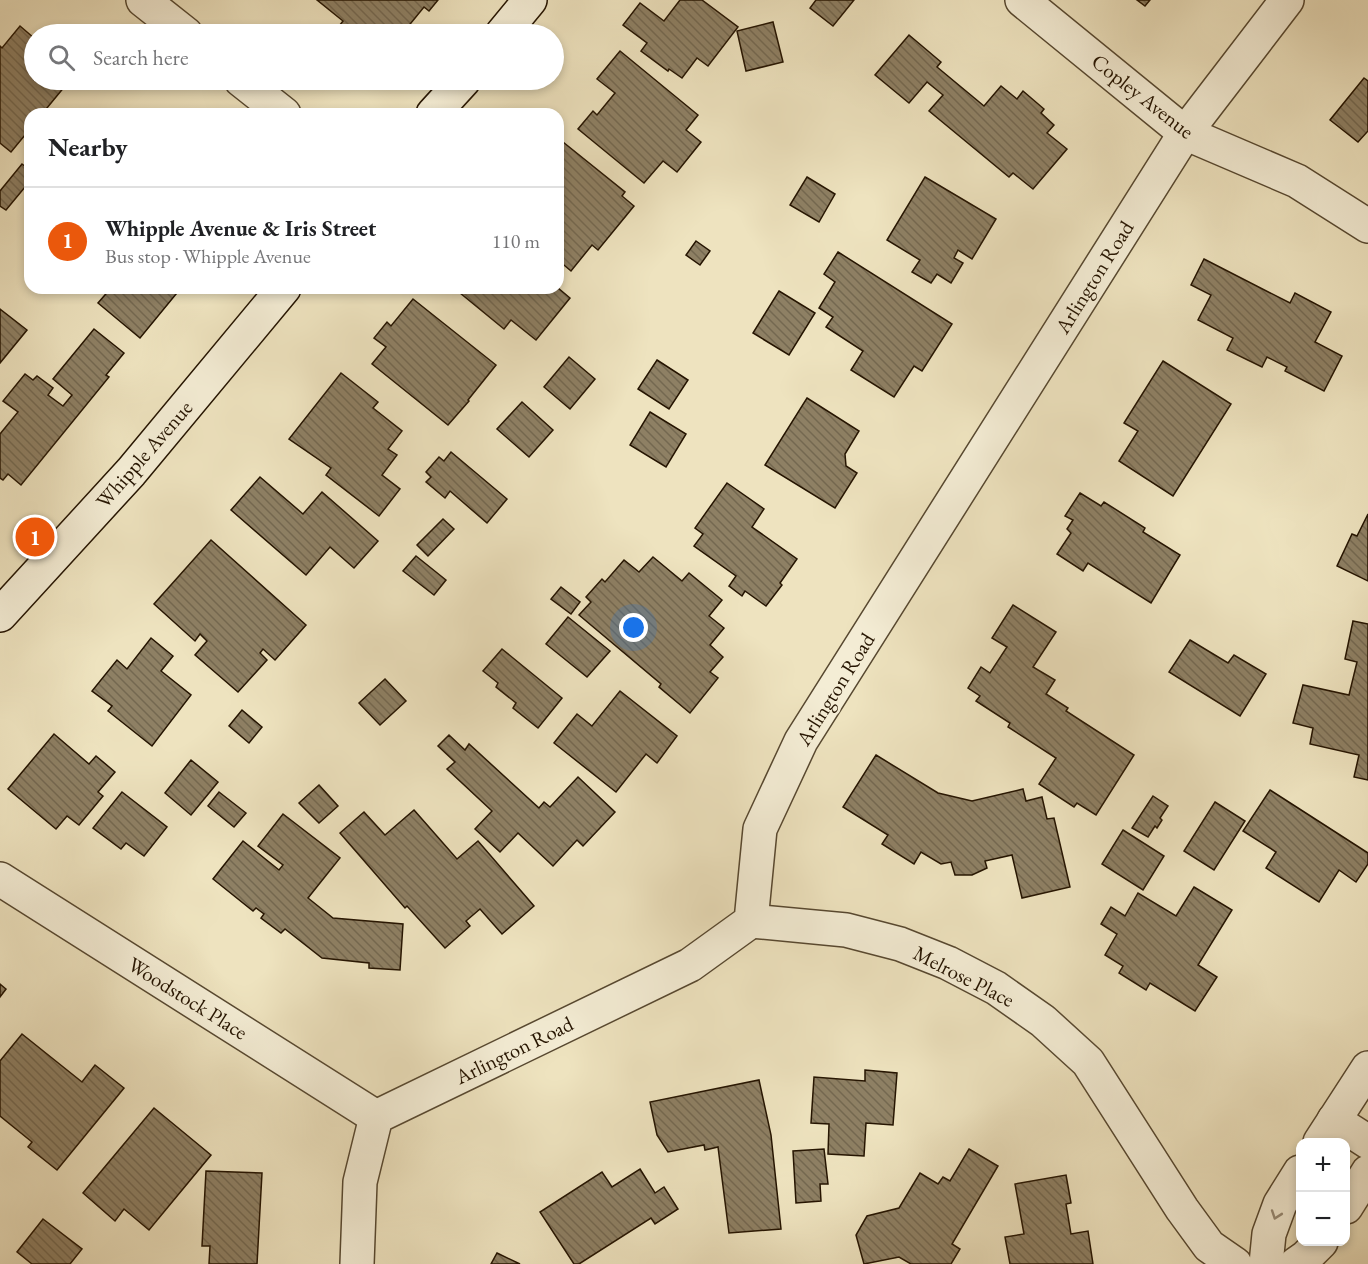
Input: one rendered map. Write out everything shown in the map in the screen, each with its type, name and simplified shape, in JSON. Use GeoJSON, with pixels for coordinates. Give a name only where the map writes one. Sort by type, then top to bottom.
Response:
{"type":"FeatureCollection","features":[{"type":"Feature","properties":{"kind":"street"},"geometry":{"type":"LineString","coordinates":[[143,0],[173,24]]}},
{"type":"Feature","properties":{"kind":"street"},"geometry":{"type":"LineString","coordinates":[[510,24],[530,0]]}},
{"type":"Feature","properties":{"kind":"street","name":"Copley Avenue"},"geometry":{"type":"LineString","coordinates":[[1023,0],[1185,133],[1297,181],[1368,226]]}},
{"type":"Feature","properties":{"kind":"street","name":"Arlington Road"},"geometry":{"type":"LineString","coordinates":[[376,1117],[690,965],[751,921],[760,829],[801,741],[1185,133],[1287,0]]}},
{"type":"Feature","properties":{"kind":"street"},"geometry":{"type":"LineString","coordinates":[[254,90],[276,108]]}},
{"type":"Feature","properties":{"kind":"street"},"geometry":{"type":"LineString","coordinates":[[438,108],[455,90]]}},
{"type":"Feature","properties":{"kind":"street","name":"Whipple Avenue"},"geometry":{"type":"LineString","coordinates":[[2,609],[131,472],[279,294]]}},
{"type":"Feature","properties":{"kind":"street","name":"Woodstock Place"},"geometry":{"type":"LineString","coordinates":[[0,879],[376,1117]]}},
{"type":"Feature","properties":{"kind":"street","name":"Melrose Place"},"geometry":{"type":"LineString","coordinates":[[751,921],[846,930],[900,944],[948,963],[996,988],[1043,1021],[1088,1062],[1182,1209],[1209,1246],[1235,1264]]}},
{"type":"Feature","properties":{"kind":"street"},"geometry":{"type":"LineString","coordinates":[[1368,1068],[1327,1131],[1368,1142]]}},
{"type":"Feature","properties":{"kind":"street"},"geometry":{"type":"LineString","coordinates":[[357,1264],[360,1182],[376,1117]]}},
{"type":"Feature","properties":{"kind":"street"},"geometry":{"type":"LineString","coordinates":[[1350,1201],[1368,1172]]}},
{"type":"Feature","properties":{"kind":"street"},"geometry":{"type":"LineString","coordinates":[[1266,1264],[1269,1234],[1280,1204],[1296,1178]]}},
{"type":"Feature","properties":{"kind":"street"},"geometry":{"type":"LineString","coordinates":[[1296,1264],[1317,1246]]}},
{"type":"Feature","properties":{"kind":"building"},"geometry":{"type":"Polygon","coordinates":[[[317,0],[438,0],[429,11],[424,7],[410,24],[341,24],[343,21],[317,0]]]}},
{"type":"Feature","properties":{"kind":"building"},"geometry":{"type":"Polygon","coordinates":[[[680,0],[702,0],[738,27],[708,66],[697,58],[682,78],[669,69],[668,71],[641,51],[647,43],[623,25],[640,3],[664,21],[680,0]]]}},
{"type":"Feature","properties":{"kind":"building"},"geometry":{"type":"Polygon","coordinates":[[[816,0],[854,0],[833,26],[810,8],[816,0]]]}},
{"type":"Feature","properties":{"kind":"building"},"geometry":{"type":"Polygon","coordinates":[[[1137,0],[1150,0],[1145,6],[1137,0]]]}},
{"type":"Feature","properties":{"kind":"building"},"geometry":{"type":"Polygon","coordinates":[[[773,22],[783,62],[746,71],[737,31],[773,22]]]}},
{"type":"Feature","properties":{"kind":"building"},"geometry":{"type":"Polygon","coordinates":[[[20,26],[24,29],[24,90],[62,90],[47,108],[24,108],[24,136],[11,152],[0,143],[0,46],[2,48],[20,26]]]}},
{"type":"Feature","properties":{"kind":"building"},"geometry":{"type":"Polygon","coordinates":[[[909,35],[941,62],[937,67],[984,106],[1001,86],[1017,99],[1023,91],[1044,109],[1041,113],[1054,125],[1047,133],[1067,149],[1033,189],[1013,173],[1009,177],[929,111],[943,95],[927,82],[909,103],[875,75],[909,35]]]}},
{"type":"Feature","properties":{"kind":"building"},"geometry":{"type":"Polygon","coordinates":[[[620,51],[698,115],[686,130],[701,142],[677,172],[663,161],[644,183],[578,129],[593,111],[597,115],[615,93],[597,79],[620,51]]]}},
{"type":"Feature","properties":{"kind":"building"},"geometry":{"type":"Polygon","coordinates":[[[1364,78],[1368,81],[1368,131],[1358,142],[1330,120],[1364,78]]]}},
{"type":"Feature","properties":{"kind":"building"},"geometry":{"type":"Polygon","coordinates":[[[564,143],[625,192],[622,196],[634,206],[598,250],[592,245],[571,271],[564,265],[564,143]]]}},
{"type":"Feature","properties":{"kind":"building"},"geometry":{"type":"Polygon","coordinates":[[[22,164],[24,166],[24,188],[6,210],[0,206],[0,191],[22,164]]]}},
{"type":"Feature","properties":{"kind":"building"},"geometry":{"type":"Polygon","coordinates":[[[807,177],[835,194],[819,222],[790,205],[807,177]]]}},
{"type":"Feature","properties":{"kind":"building"},"geometry":{"type":"Polygon","coordinates":[[[925,177],[996,219],[972,259],[958,250],[954,258],[963,263],[951,283],[937,274],[931,283],[912,272],[920,260],[887,240],[925,177]]]}},
{"type":"Feature","properties":{"kind":"building"},"geometry":{"type":"Polygon","coordinates":[[[696,241],[710,251],[700,265],[686,255],[696,241]]]}},
{"type":"Feature","properties":{"kind":"building"},"geometry":{"type":"Polygon","coordinates":[[[838,252],[952,324],[922,371],[914,366],[894,397],[851,370],[863,351],[826,327],[833,317],[819,308],[835,282],[824,274],[838,252]]]}},
{"type":"Feature","properties":{"kind":"building"},"geometry":{"type":"Polygon","coordinates":[[[1204,259],[1290,303],[1295,293],[1331,312],[1315,342],[1342,356],[1324,391],[1285,371],[1287,367],[1267,357],[1262,367],[1227,350],[1233,338],[1198,320],[1211,295],[1191,285],[1204,259]]]}},
{"type":"Feature","properties":{"kind":"building"},"geometry":{"type":"Polygon","coordinates":[[[779,291],[815,313],[789,355],[753,333],[779,291]]]}},
{"type":"Feature","properties":{"kind":"building"},"geometry":{"type":"Polygon","coordinates":[[[564,293],[570,298],[536,340],[511,320],[504,329],[461,294],[564,293]]]}},
{"type":"Feature","properties":{"kind":"building"},"geometry":{"type":"Polygon","coordinates":[[[106,294],[176,294],[140,338],[98,303],[106,294]]]}},
{"type":"Feature","properties":{"kind":"building"},"geometry":{"type":"Polygon","coordinates":[[[413,299],[496,365],[448,425],[372,364],[386,347],[374,338],[387,322],[391,326],[413,299]]]}},
{"type":"Feature","properties":{"kind":"building"},"geometry":{"type":"Polygon","coordinates":[[[0,309],[27,330],[0,363],[0,309]]]}},
{"type":"Feature","properties":{"kind":"building"},"geometry":{"type":"Polygon","coordinates":[[[94,329],[124,353],[106,375],[109,377],[21,485],[8,474],[3,480],[0,478],[0,434],[18,412],[3,401],[25,374],[33,380],[37,376],[53,388],[48,395],[63,406],[72,395],[53,379],[94,329]]]}},
{"type":"Feature","properties":{"kind":"building"},"geometry":{"type":"Polygon","coordinates":[[[569,357],[595,379],[570,409],[544,387],[569,357]]]}},
{"type":"Feature","properties":{"kind":"building"},"geometry":{"type":"Polygon","coordinates":[[[657,360],[688,380],[669,409],[638,389],[657,360]]]}},
{"type":"Feature","properties":{"kind":"building"},"geometry":{"type":"Polygon","coordinates":[[[1163,361],[1231,404],[1173,496],[1119,461],[1138,431],[1124,423],[1163,361]]]}},
{"type":"Feature","properties":{"kind":"building"},"geometry":{"type":"Polygon","coordinates":[[[341,373],[378,402],[373,408],[402,431],[388,449],[397,455],[382,475],[400,489],[379,516],[326,475],[331,468],[289,439],[341,373]]]}},
{"type":"Feature","properties":{"kind":"building"},"geometry":{"type":"Polygon","coordinates":[[[807,398],[859,431],[845,454],[846,466],[857,473],[835,508],[765,465],[807,398]]]}},
{"type":"Feature","properties":{"kind":"building"},"geometry":{"type":"Polygon","coordinates":[[[522,402],[553,430],[529,457],[497,429],[522,402]]]}},
{"type":"Feature","properties":{"kind":"building"},"geometry":{"type":"Polygon","coordinates":[[[650,412],[686,434],[666,467],[630,445],[650,412]]]}},
{"type":"Feature","properties":{"kind":"building"},"geometry":{"type":"Polygon","coordinates":[[[451,452],[507,499],[487,523],[450,491],[445,498],[426,482],[431,477],[426,472],[439,457],[444,461],[451,452]]]}},
{"type":"Feature","properties":{"kind":"building"},"geometry":{"type":"Polygon","coordinates":[[[260,477],[303,514],[322,492],[378,541],[354,568],[330,547],[306,575],[231,510],[260,477]]]}},
{"type":"Feature","properties":{"kind":"building"},"geometry":{"type":"Polygon","coordinates":[[[727,483],[764,509],[752,527],[797,559],[766,606],[745,591],[742,596],[729,586],[736,576],[694,546],[703,534],[695,528],[727,483]]]}},
{"type":"Feature","properties":{"kind":"building"},"geometry":{"type":"Polygon","coordinates":[[[1080,493],[1101,506],[1104,502],[1145,528],[1143,532],[1180,555],[1151,603],[1088,563],[1083,571],[1057,554],[1071,533],[1067,529],[1073,520],[1065,516],[1080,493]]]}},
{"type":"Feature","properties":{"kind":"building"},"geometry":{"type":"Polygon","coordinates":[[[1368,514],[1368,581],[1337,566],[1352,534],[1357,536],[1368,514]]]}},
{"type":"Feature","properties":{"kind":"building"},"geometry":{"type":"Polygon","coordinates":[[[443,519],[454,529],[428,556],[417,545],[443,519]]]}},
{"type":"Feature","properties":{"kind":"building"},"geometry":{"type":"Polygon","coordinates":[[[211,540],[306,625],[275,660],[263,649],[260,653],[267,660],[238,692],[195,655],[207,641],[200,634],[195,641],[154,604],[211,540]]]}},
{"type":"Feature","properties":{"kind":"building"},"geometry":{"type":"Polygon","coordinates":[[[416,556],[446,580],[434,595],[403,571],[416,556]]]}},
{"type":"Feature","properties":{"kind":"building"},"geometry":{"type":"Polygon","coordinates":[[[653,557],[682,581],[689,573],[722,600],[709,616],[724,628],[710,645],[723,657],[710,672],[718,678],[690,713],[659,687],[661,684],[579,615],[591,602],[586,597],[602,579],[605,582],[624,560],[639,572],[653,557]]]}},
{"type":"Feature","properties":{"kind":"building"},"geometry":{"type":"Polygon","coordinates":[[[561,587],[580,602],[571,614],[551,599],[561,587]]]}},
{"type":"Feature","properties":{"kind":"building"},"geometry":{"type":"Polygon","coordinates":[[[1013,605],[1056,632],[1033,667],[1055,680],[1046,694],[1068,708],[1066,711],[1134,755],[1096,815],[1077,803],[1074,807],[1039,784],[1056,758],[1008,727],[1010,723],[976,701],[980,696],[968,688],[981,667],[990,673],[1007,647],[992,638],[1013,605]]]}},
{"type":"Feature","properties":{"kind":"building"},"geometry":{"type":"Polygon","coordinates":[[[568,617],[610,651],[587,677],[546,644],[568,617]]]}},
{"type":"Feature","properties":{"kind":"building"},"geometry":{"type":"Polygon","coordinates":[[[1353,621],[1368,624],[1368,780],[1354,777],[1359,755],[1310,744],[1313,728],[1293,723],[1303,685],[1349,695],[1357,662],[1345,659],[1353,621]]]}},
{"type":"Feature","properties":{"kind":"building"},"geometry":{"type":"Polygon","coordinates":[[[151,638],[173,656],[161,671],[191,695],[152,746],[108,711],[112,706],[92,691],[117,660],[127,669],[151,638]]]}},
{"type":"Feature","properties":{"kind":"building"},"geometry":{"type":"Polygon","coordinates":[[[1190,640],[1228,663],[1234,655],[1266,674],[1240,716],[1169,672],[1190,640]]]}},
{"type":"Feature","properties":{"kind":"building"},"geometry":{"type":"Polygon","coordinates":[[[502,649],[562,698],[538,728],[513,708],[516,703],[496,687],[498,683],[483,671],[502,649]]]}},
{"type":"Feature","properties":{"kind":"building"},"geometry":{"type":"Polygon","coordinates":[[[385,679],[406,701],[380,725],[359,703],[385,679]]]}},
{"type":"Feature","properties":{"kind":"building"},"geometry":{"type":"Polygon","coordinates":[[[620,691],[677,736],[657,763],[646,754],[616,792],[554,743],[577,714],[592,726],[620,691]]]}},
{"type":"Feature","properties":{"kind":"building"},"geometry":{"type":"Polygon","coordinates":[[[242,710],[262,727],[249,743],[229,726],[242,710]]]}},
{"type":"Feature","properties":{"kind":"building"},"geometry":{"type":"Polygon","coordinates":[[[54,734],[89,764],[96,756],[115,772],[98,792],[103,796],[79,825],[67,816],[56,829],[8,789],[54,734]]]}},
{"type":"Feature","properties":{"kind":"building"},"geometry":{"type":"Polygon","coordinates":[[[449,735],[465,750],[469,744],[539,808],[544,802],[550,807],[578,777],[615,812],[583,846],[577,840],[553,866],[518,833],[500,852],[475,829],[492,811],[447,769],[455,762],[438,746],[449,735]]]}},
{"type":"Feature","properties":{"kind":"building"},"geometry":{"type":"Polygon","coordinates":[[[876,755],[938,793],[972,801],[1023,789],[1026,801],[1042,797],[1047,819],[1054,818],[1070,887],[1022,898],[1012,855],[985,861],[987,868],[972,875],[955,875],[951,862],[941,864],[921,852],[914,864],[882,844],[888,835],[843,807],[876,755]]]}},
{"type":"Feature","properties":{"kind":"building"},"geometry":{"type":"Polygon","coordinates":[[[191,760],[218,782],[191,815],[165,793],[191,760]]]}},
{"type":"Feature","properties":{"kind":"building"},"geometry":{"type":"Polygon","coordinates":[[[319,785],[338,806],[319,823],[299,803],[319,785]]]}},
{"type":"Feature","properties":{"kind":"building"},"geometry":{"type":"Polygon","coordinates":[[[1270,790],[1368,853],[1368,864],[1356,882],[1339,870],[1319,902],[1266,868],[1276,852],[1243,831],[1270,790]]]}},
{"type":"Feature","properties":{"kind":"building"},"geometry":{"type":"Polygon","coordinates":[[[122,792],[167,827],[144,856],[126,843],[121,849],[93,828],[122,792]]]}},
{"type":"Feature","properties":{"kind":"building"},"geometry":{"type":"Polygon","coordinates":[[[219,792],[246,813],[234,827],[208,806],[219,792]]]}},
{"type":"Feature","properties":{"kind":"building"},"geometry":{"type":"Polygon","coordinates":[[[1153,796],[1168,806],[1157,828],[1155,826],[1148,837],[1132,828],[1153,796]]]}},
{"type":"Feature","properties":{"kind":"building"},"geometry":{"type":"Polygon","coordinates":[[[1215,802],[1245,821],[1214,870],[1184,851],[1215,802]]]}},
{"type":"Feature","properties":{"kind":"building"},"geometry":{"type":"Polygon","coordinates":[[[414,810],[457,859],[478,841],[534,906],[502,934],[480,909],[466,921],[470,926],[445,948],[407,906],[405,908],[340,833],[364,812],[385,835],[414,810]]]}},
{"type":"Feature","properties":{"kind":"building"},"geometry":{"type":"Polygon","coordinates":[[[283,814],[340,858],[308,898],[333,918],[403,924],[400,970],[369,968],[369,963],[322,958],[285,929],[281,933],[261,918],[264,914],[256,908],[253,911],[213,879],[243,841],[279,870],[283,865],[258,846],[283,814]]]}},
{"type":"Feature","properties":{"kind":"building"},"geometry":{"type":"Polygon","coordinates":[[[1123,830],[1164,856],[1143,890],[1102,864],[1123,830]]]}},
{"type":"Feature","properties":{"kind":"building"},"geometry":{"type":"Polygon","coordinates":[[[1194,887],[1232,910],[1198,965],[1217,977],[1195,1011],[1150,983],[1146,990],[1119,973],[1123,966],[1105,955],[1117,934],[1101,924],[1111,907],[1125,916],[1138,893],[1176,916],[1194,887]]]}},
{"type":"Feature","properties":{"kind":"building"},"geometry":{"type":"Polygon","coordinates":[[[0,984],[6,989],[0,997],[0,984]]]}},
{"type":"Feature","properties":{"kind":"building"},"geometry":{"type":"Polygon","coordinates":[[[22,1034],[82,1082],[95,1065],[124,1088],[57,1170],[28,1147],[32,1142],[0,1116],[0,1061],[22,1034]]]}},
{"type":"Feature","properties":{"kind":"building"},"geometry":{"type":"Polygon","coordinates":[[[865,1070],[897,1073],[893,1125],[866,1123],[864,1156],[828,1154],[829,1124],[811,1123],[814,1077],[865,1081],[865,1070]]]}},
{"type":"Feature","properties":{"kind":"building"},"geometry":{"type":"Polygon","coordinates":[[[759,1080],[771,1135],[781,1229],[729,1233],[718,1147],[705,1150],[704,1145],[668,1152],[657,1135],[650,1102],[759,1080]]]}},
{"type":"Feature","properties":{"kind":"building"},"geometry":{"type":"Polygon","coordinates":[[[154,1108],[211,1155],[149,1230],[124,1209],[115,1221],[83,1193],[154,1108]]]}},
{"type":"Feature","properties":{"kind":"building"},"geometry":{"type":"Polygon","coordinates":[[[824,1149],[828,1184],[820,1184],[821,1201],[796,1203],[793,1151],[824,1149]]]}},
{"type":"Feature","properties":{"kind":"building"},"geometry":{"type":"Polygon","coordinates":[[[969,1149],[998,1166],[952,1244],[960,1249],[951,1264],[911,1264],[899,1257],[864,1264],[856,1235],[867,1216],[899,1208],[920,1173],[938,1184],[943,1177],[950,1181],[969,1149]]]}},
{"type":"Feature","properties":{"kind":"building"},"geometry":{"type":"Polygon","coordinates":[[[640,1169],[655,1193],[664,1187],[678,1209],[655,1224],[651,1218],[579,1264],[574,1264],[540,1212],[602,1172],[612,1187],[640,1169]]]}},
{"type":"Feature","properties":{"kind":"building"},"geometry":{"type":"Polygon","coordinates":[[[206,1171],[262,1173],[257,1264],[209,1264],[210,1246],[202,1246],[206,1171]]]}},
{"type":"Feature","properties":{"kind":"building"},"geometry":{"type":"Polygon","coordinates":[[[1066,1175],[1071,1203],[1066,1204],[1071,1234],[1088,1231],[1093,1264],[1010,1264],[1005,1237],[1024,1234],[1015,1184],[1066,1175]]]}},
{"type":"Feature","properties":{"kind":"building"},"geometry":{"type":"Polygon","coordinates":[[[43,1219],[82,1249],[70,1264],[32,1264],[17,1252],[43,1219]]]}},
{"type":"Feature","properties":{"kind":"building"},"geometry":{"type":"Polygon","coordinates":[[[497,1253],[520,1264],[491,1264],[497,1253]]]}},
{"type":"Feature","properties":{"kind":"place","name":"Whipple Avenue & Iris Street"},"geometry":{"type":"Point","coordinates":[35,537]}}]}
